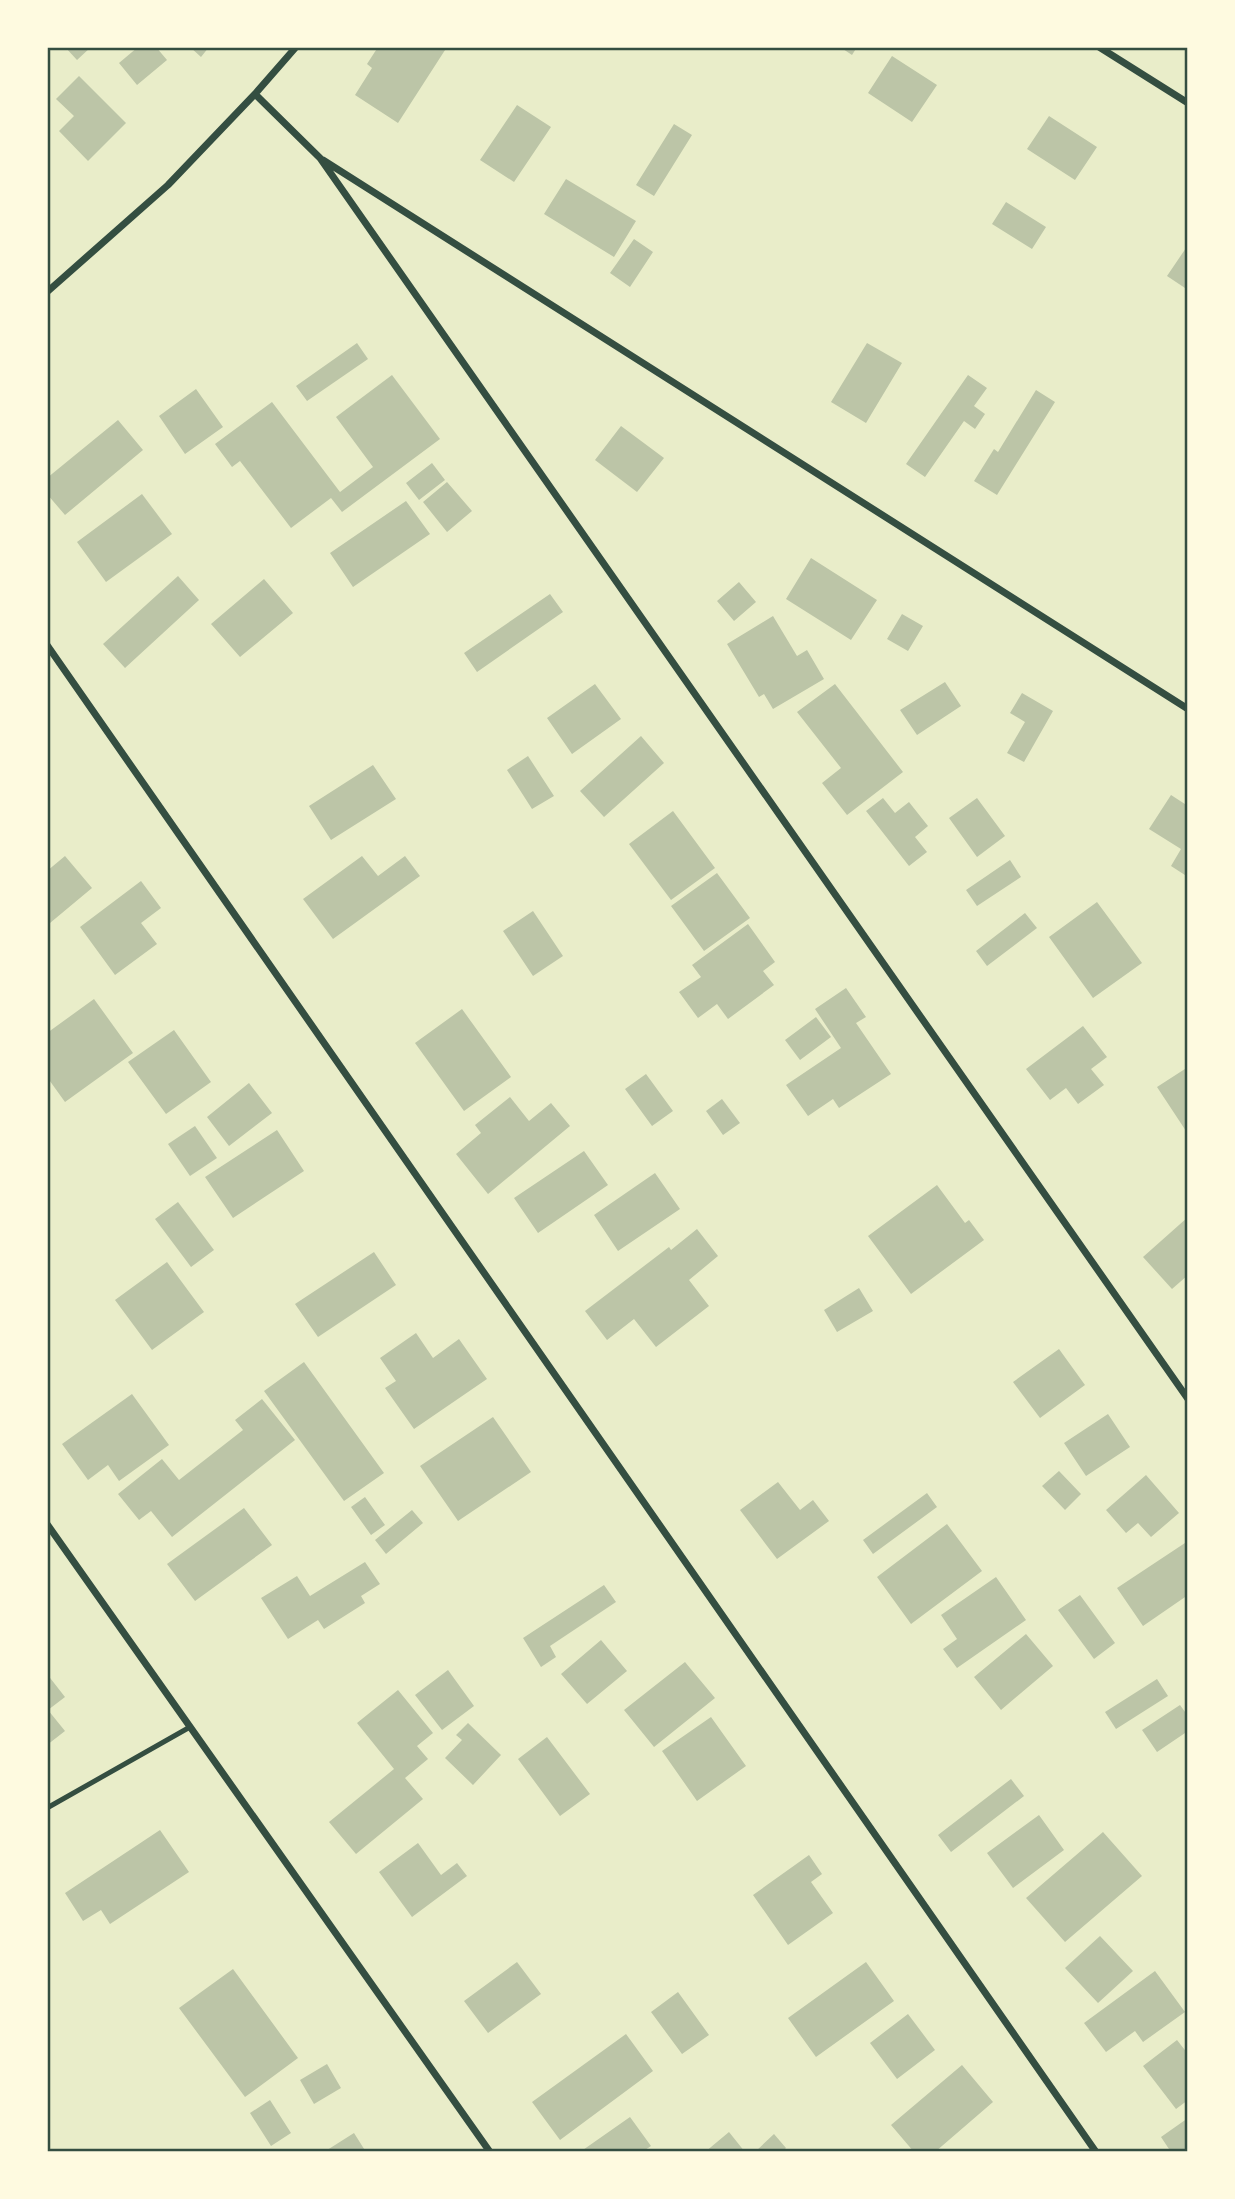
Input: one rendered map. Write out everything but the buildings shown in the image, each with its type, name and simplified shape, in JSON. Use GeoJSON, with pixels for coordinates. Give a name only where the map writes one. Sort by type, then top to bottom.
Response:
{"type":"FeatureCollection","features":[{"type":"Feature","properties":{"kind":"street"},"geometry":{"type":"LineString","coordinates":[[47,292],[168,185],[296,47]]}},
{"type":"Feature","properties":{"kind":"street"},"geometry":{"type":"LineString","coordinates":[[1099,47],[1188,103]]}},
{"type":"Feature","properties":{"kind":"street"},"geometry":{"type":"LineString","coordinates":[[255,94],[320,158],[1188,1399]]}},
{"type":"Feature","properties":{"kind":"street"},"geometry":{"type":"LineString","coordinates":[[320,158],[1188,709]]}},
{"type":"Feature","properties":{"kind":"street"},"geometry":{"type":"LineString","coordinates":[[47,645],[1096,2152]]}},
{"type":"Feature","properties":{"kind":"street"},"geometry":{"type":"LineString","coordinates":[[47,1524],[490,2152]]}},
{"type":"Feature","properties":{"kind":"lane"},"geometry":{"type":"LineString","coordinates":[[47,1808],[190,1727]]}}]}
